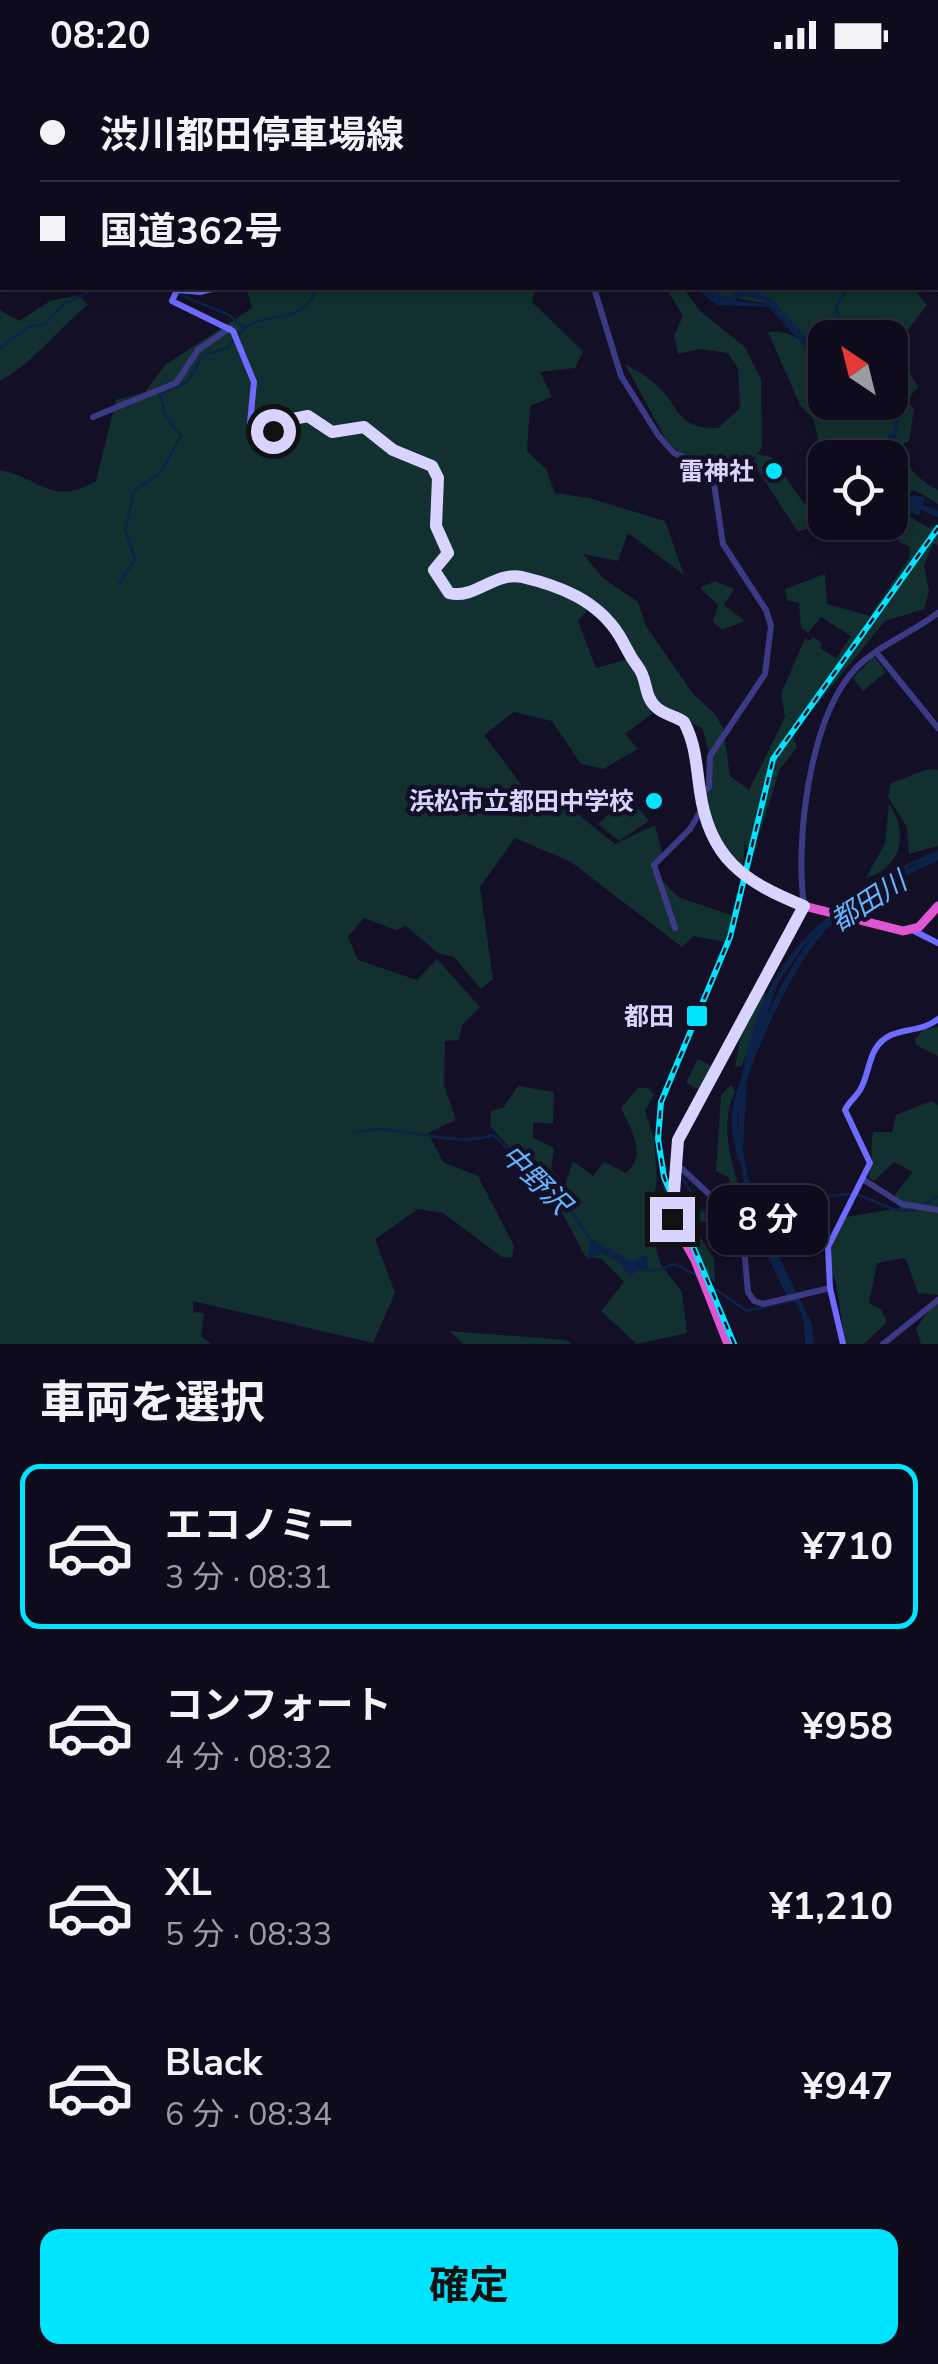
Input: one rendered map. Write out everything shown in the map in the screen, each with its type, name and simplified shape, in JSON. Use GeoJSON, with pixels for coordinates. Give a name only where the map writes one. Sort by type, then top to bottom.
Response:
{"type":"FeatureCollection","features":[{"type":"Feature","properties":{"kind":"highway"},"geometry":{"type":"LineString","coordinates":[[728,1344],[695,1260],[672,1219],[680,1168],[678,1140],[804,906],[912,930],[938,906]]}},
{"type":"Feature","properties":{"kind":"main road"},"geometry":{"type":"LineString","coordinates":[[208,290],[177,290],[172,301],[230,328],[254,382],[250,423],[257,434],[268,435],[288,420],[308,416],[332,432],[364,427],[393,450],[432,466],[438,478],[436,526],[448,553],[434,570],[449,593],[466,594],[490,582],[520,576],[586,600],[620,636],[628,659],[641,670],[645,694],[661,711],[684,722],[696,753],[700,795],[720,855],[740,873],[804,906]]}},
{"type":"Feature","properties":{"kind":"main road"},"geometry":{"type":"LineString","coordinates":[[912,930],[938,944]]}},
{"type":"Feature","properties":{"kind":"main road"},"geometry":{"type":"LineString","coordinates":[[843,1344],[830,1288],[828,1247],[864,1180],[869,1156],[850,1127],[848,1104],[858,1093],[865,1066],[886,1037],[923,1029],[938,1020]]}},
{"type":"Feature","properties":{"kind":"street"},"geometry":{"type":"LineString","coordinates":[[595,290],[621,376],[654,429],[674,453],[712,470],[723,544],[770,618],[771,638],[762,680],[710,756],[708,787],[700,795]]}},
{"type":"Feature","properties":{"kind":"street"},"geometry":{"type":"LineString","coordinates":[[93,417],[176,382],[198,350],[230,328]]}},
{"type":"Feature","properties":{"kind":"street"},"geometry":{"type":"LineString","coordinates":[[804,906],[805,831],[821,724],[849,676],[876,652],[938,613]]}},
{"type":"Feature","properties":{"kind":"street"},"geometry":{"type":"LineString","coordinates":[[876,652],[938,728]]}},
{"type":"Feature","properties":{"kind":"street"},"geometry":{"type":"LineString","coordinates":[[675,928],[654,865],[690,829],[703,806]]}},
{"type":"Feature","properties":{"kind":"street"},"geometry":{"type":"LineString","coordinates":[[680,1168],[742,1226],[750,1297],[763,1304],[830,1288]]}},
{"type":"Feature","properties":{"kind":"street"},"geometry":{"type":"LineString","coordinates":[[864,1180],[902,1204],[938,1210]]}},
{"type":"Feature","properties":{"kind":"street"},"geometry":{"type":"LineString","coordinates":[[883,1344],[938,1300]]}},
{"type":"Feature","properties":{"kind":"green space"},"geometry":{"type":"Polygon","coordinates":[[[247,290],[535,290],[532,302],[583,351],[575,368],[540,372],[552,397],[530,406],[527,451],[546,469],[555,493],[589,498],[665,521],[684,575],[628,533],[618,561],[583,554],[603,578],[638,602],[646,626],[693,694],[714,713],[723,728],[730,776],[749,790],[785,717],[781,694],[805,638],[810,641],[813,637],[822,643],[820,648],[836,658],[851,636],[821,617],[808,633],[801,628],[799,603],[787,600],[785,589],[825,574],[827,604],[870,616],[909,558],[910,547],[899,542],[908,540],[908,516],[929,528],[938,524],[938,545],[933,543],[924,566],[929,591],[924,609],[885,621],[792,735],[797,747],[780,769],[754,851],[746,848],[745,838],[743,867],[721,847],[707,819],[705,799],[711,770],[702,728],[656,708],[641,666],[594,602],[578,621],[596,668],[628,659],[652,714],[625,734],[638,749],[603,769],[581,764],[552,721],[514,712],[484,735],[529,795],[551,809],[568,806],[615,844],[655,825],[662,852],[651,869],[678,897],[734,916],[725,942],[693,936],[682,947],[571,862],[515,838],[480,887],[493,979],[481,989],[454,957],[438,953],[406,926],[396,930],[364,918],[348,937],[358,960],[417,980],[437,959],[480,1007],[462,1025],[459,1040],[445,1041],[444,1085],[456,1120],[428,1133],[443,1162],[478,1176],[514,1246],[512,1258],[502,1257],[443,1213],[418,1209],[375,1239],[395,1293],[373,1343],[193,1301],[193,1312],[204,1313],[201,1336],[211,1344],[0,1344],[0,470],[57,491],[81,488],[96,481],[116,400],[145,392],[165,365],[252,308],[247,290]]]}},
{"type":"Feature","properties":{"kind":"green space"},"geometry":{"type":"Polygon","coordinates":[[[667,290],[684,290],[700,311],[745,347],[761,379],[762,448],[757,454],[771,457],[804,503],[808,503],[808,528],[798,532],[753,463],[756,456],[728,469],[681,454],[665,438],[625,364],[654,383],[693,424],[718,428],[740,408],[738,368],[728,353],[700,349],[678,354],[674,336],[683,316],[667,290]]]}},
{"type":"Feature","properties":{"kind":"green space"},"geometry":{"type":"Polygon","coordinates":[[[710,290],[920,290],[917,293],[927,305],[908,330],[908,320],[808,320],[808,346],[769,304],[716,295],[710,290]]]}},
{"type":"Feature","properties":{"kind":"green space"},"geometry":{"type":"Polygon","coordinates":[[[78,295],[88,305],[0,381],[0,310],[19,321],[50,301],[78,295]]]}},
{"type":"Feature","properties":{"kind":"green space"},"geometry":{"type":"Polygon","coordinates":[[[768,332],[794,336],[808,346],[808,414],[800,405],[768,332]]]}},
{"type":"Feature","properties":{"kind":"green space"},"geometry":{"type":"Polygon","coordinates":[[[908,370],[918,387],[908,399],[908,370]]]}},
{"type":"Feature","properties":{"kind":"green space"},"geometry":{"type":"Polygon","coordinates":[[[908,403],[914,409],[908,442],[818,438],[813,420],[893,420],[897,429],[898,420],[908,420],[908,403]]]}},
{"type":"Feature","properties":{"kind":"green space"},"geometry":{"type":"Polygon","coordinates":[[[908,463],[925,483],[938,490],[938,504],[914,490],[908,492],[908,463]]]}},
{"type":"Feature","properties":{"kind":"green space"},"geometry":{"type":"Polygon","coordinates":[[[715,581],[734,589],[724,605],[745,621],[722,630],[713,622],[718,605],[700,588],[715,581]]]}},
{"type":"Feature","properties":{"kind":"green space"},"geometry":{"type":"Polygon","coordinates":[[[874,656],[886,672],[863,691],[853,678],[874,656]]]}},
{"type":"Feature","properties":{"kind":"green space"},"geometry":{"type":"Polygon","coordinates":[[[928,769],[938,770],[938,846],[909,854],[907,827],[888,797],[891,783],[928,769]]]}},
{"type":"Feature","properties":{"kind":"green space"},"geometry":{"type":"Polygon","coordinates":[[[889,804],[899,827],[898,848],[887,866],[866,878],[885,843],[889,804]]]}},
{"type":"Feature","properties":{"kind":"green space"},"geometry":{"type":"Polygon","coordinates":[[[618,806],[624,812],[637,807],[649,821],[619,841],[598,824],[618,806]]]}},
{"type":"Feature","properties":{"kind":"green space"},"geometry":{"type":"Polygon","coordinates":[[[763,989],[766,994],[742,1066],[735,1067],[743,1022],[751,1016],[763,989]]]}},
{"type":"Feature","properties":{"kind":"green space"},"geometry":{"type":"Polygon","coordinates":[[[938,1027],[938,1056],[916,1045],[915,1039],[924,1029],[938,1027]]]}},
{"type":"Feature","properties":{"kind":"green space"},"geometry":{"type":"Polygon","coordinates":[[[698,1059],[712,1066],[700,1090],[686,1083],[698,1059]]]}},
{"type":"Feature","properties":{"kind":"green space"},"geometry":{"type":"Polygon","coordinates":[[[731,1085],[735,1091],[729,1107],[728,1139],[746,1218],[728,1177],[716,1171],[721,1095],[731,1085]]]}},
{"type":"Feature","properties":{"kind":"green space"},"geometry":{"type":"Polygon","coordinates":[[[518,1086],[554,1092],[553,1124],[533,1122],[533,1138],[554,1148],[551,1169],[565,1185],[573,1161],[593,1176],[604,1162],[626,1173],[633,1166],[637,1150],[621,1108],[638,1088],[648,1088],[654,1095],[645,1111],[654,1138],[657,1181],[648,1223],[661,1265],[682,1292],[687,1333],[637,1344],[601,1311],[624,1282],[602,1259],[585,1256],[557,1203],[532,1185],[531,1172],[490,1126],[491,1111],[503,1108],[518,1086]]]}},
{"type":"Feature","properties":{"kind":"green space"},"geometry":{"type":"Polygon","coordinates":[[[931,1101],[938,1105],[938,1295],[918,1293],[905,1258],[877,1263],[869,1303],[881,1309],[887,1322],[864,1344],[845,1344],[830,1265],[834,1240],[846,1217],[901,1208],[895,1194],[913,1172],[894,1162],[874,1181],[868,1177],[873,1132],[892,1132],[896,1115],[931,1101]]]}},
{"type":"Feature","properties":{"kind":"green space"},"geometry":{"type":"Polygon","coordinates":[[[676,1199],[684,1209],[694,1203],[700,1212],[723,1215],[722,1221],[691,1222],[714,1259],[715,1282],[707,1275],[676,1199]]]}},
{"type":"Feature","properties":{"kind":"green space"},"geometry":{"type":"Polygon","coordinates":[[[938,1296],[938,1344],[921,1344],[916,1329],[938,1296]]]}},
{"type":"Feature","properties":{"kind":"green space"},"geometry":{"type":"Polygon","coordinates":[[[450,1331],[566,1340],[572,1344],[463,1344],[450,1331]]]}},
{"type":"Feature","properties":{"kind":"water"},"geometry":{"type":"Polygon","coordinates":[[[698,290],[710,290],[731,300],[773,305],[808,341],[808,350],[768,307],[717,305],[698,290]]]}},
{"type":"Feature","properties":{"kind":"water"},"geometry":{"type":"Polygon","coordinates":[[[894,420],[899,428],[895,440],[883,440],[886,439],[895,429],[894,420]]]}},
{"type":"Feature","properties":{"kind":"water"},"geometry":{"type":"Polygon","coordinates":[[[908,497],[925,497],[919,516],[908,511],[908,497]]]}},
{"type":"Feature","properties":{"kind":"water"},"geometry":{"type":"Polygon","coordinates":[[[938,850],[938,856],[909,866],[897,881],[883,883],[805,944],[778,983],[747,1072],[743,1151],[748,1177],[764,1226],[812,1324],[814,1344],[805,1344],[802,1316],[786,1295],[759,1236],[744,1181],[739,1105],[752,1031],[785,964],[816,927],[870,887],[874,879],[938,850]]]}},
{"type":"Feature","properties":{"kind":"water"},"geometry":{"type":"Polygon","coordinates":[[[591,1239],[632,1261],[647,1255],[648,1270],[637,1270],[630,1277],[619,1262],[602,1253],[587,1259],[591,1239]]]}},
{"type":"Feature","properties":{"kind":"waterway"},"geometry":{"type":"LineString","coordinates":[[0,348],[28,327],[45,324],[64,304],[93,290]]}},
{"type":"Feature","properties":{"kind":"waterway"},"geometry":{"type":"LineString","coordinates":[[169,290],[229,315],[243,327]]}},
{"type":"Feature","properties":{"kind":"waterway"},"geometry":{"type":"LineString","coordinates":[[239,334],[259,321],[300,310],[317,290]]}},
{"type":"Feature","properties":{"kind":"waterway"},"geometry":{"type":"LineString","coordinates":[[734,296],[735,290]]}},
{"type":"Feature","properties":{"kind":"waterway"},"geometry":{"type":"LineString","coordinates":[[839,320],[836,306],[846,291]]}},
{"type":"Feature","properties":{"kind":"waterway","name":"都田川"},"geometry":{"type":"LineString","coordinates":[[725,302],[745,292],[769,301],[808,343]]}},
{"type":"Feature","properties":{"kind":"waterway"},"geometry":{"type":"LineString","coordinates":[[119,584],[135,559],[125,530],[134,491],[161,472],[181,436],[165,415],[160,394],[188,381],[203,355],[227,348],[233,341]]}},
{"type":"Feature","properties":{"kind":"waterway","name":"都田川"},"geometry":{"type":"LineString","coordinates":[[896,420],[896,429]]}},
{"type":"Feature","properties":{"kind":"waterway","name":"都田川"},"geometry":{"type":"LineString","coordinates":[[916,505],[938,514]]}},
{"type":"Feature","properties":{"kind":"waterway","name":"都田川"},"geometry":{"type":"LineString","coordinates":[[741,1159],[735,1124],[739,1094],[770,1014],[799,962],[826,926],[851,906],[938,857]]}},
{"type":"Feature","properties":{"kind":"waterway","name":"中野沢"},"geometry":{"type":"LineString","coordinates":[[354,1132],[389,1130],[459,1139],[493,1135],[566,1204],[592,1242]]}},
{"type":"Feature","properties":{"kind":"waterway"},"geometry":{"type":"LineString","coordinates":[[683,1179],[702,1211],[727,1215],[751,1207]]}},
{"type":"Feature","properties":{"kind":"waterway"},"geometry":{"type":"LineString","coordinates":[[764,1225],[829,1196],[850,1194]]}},
{"type":"Feature","properties":{"kind":"waterway"},"geometry":{"type":"LineString","coordinates":[[858,1195],[899,1211],[916,1210]]}},
{"type":"Feature","properties":{"kind":"waterway"},"geometry":{"type":"LineString","coordinates":[[922,1205],[938,1197]]}},
{"type":"Feature","properties":{"kind":"waterway","name":"中野沢"},"geometry":{"type":"LineString","coordinates":[[638,1267],[652,1271],[675,1264],[698,1276]]}},
{"type":"Feature","properties":{"kind":"waterway","name":"中野沢"},"geometry":{"type":"LineString","coordinates":[[712,1287],[747,1311],[795,1300]]}},
{"type":"Feature","properties":{"kind":"railway"},"geometry":{"type":"LineString","coordinates":[[734,1344],[664,1177],[658,1139],[661,1102],[730,937],[773,759],[938,528]]}},
{"type":"Feature","properties":{"kind":"place","name":"雷神社"},"geometry":{"type":"Point","coordinates":[774,471]}},
{"type":"Feature","properties":{"kind":"place","name":"浜松市立都田中学校"},"geometry":{"type":"Point","coordinates":[654,801]}},
{"type":"Feature","properties":{"kind":"place","name":"都田"},"geometry":{"type":"Point","coordinates":[697,1016]}},
{"type":"Feature","properties":{"kind":"route"},"geometry":{"type":"LineString","coordinates":[[273,431],[288,420],[308,416],[332,432],[364,427],[393,450],[432,466],[438,478],[436,526],[448,547],[446,558],[434,570],[440,585],[449,593],[466,594],[506,576],[520,576],[586,600],[620,636],[628,659],[641,670],[645,694],[656,708],[684,722],[696,753],[700,795],[720,855],[734,869],[804,906],[798,924],[738,1021],[678,1140],[680,1168],[672,1219]]}}]}
